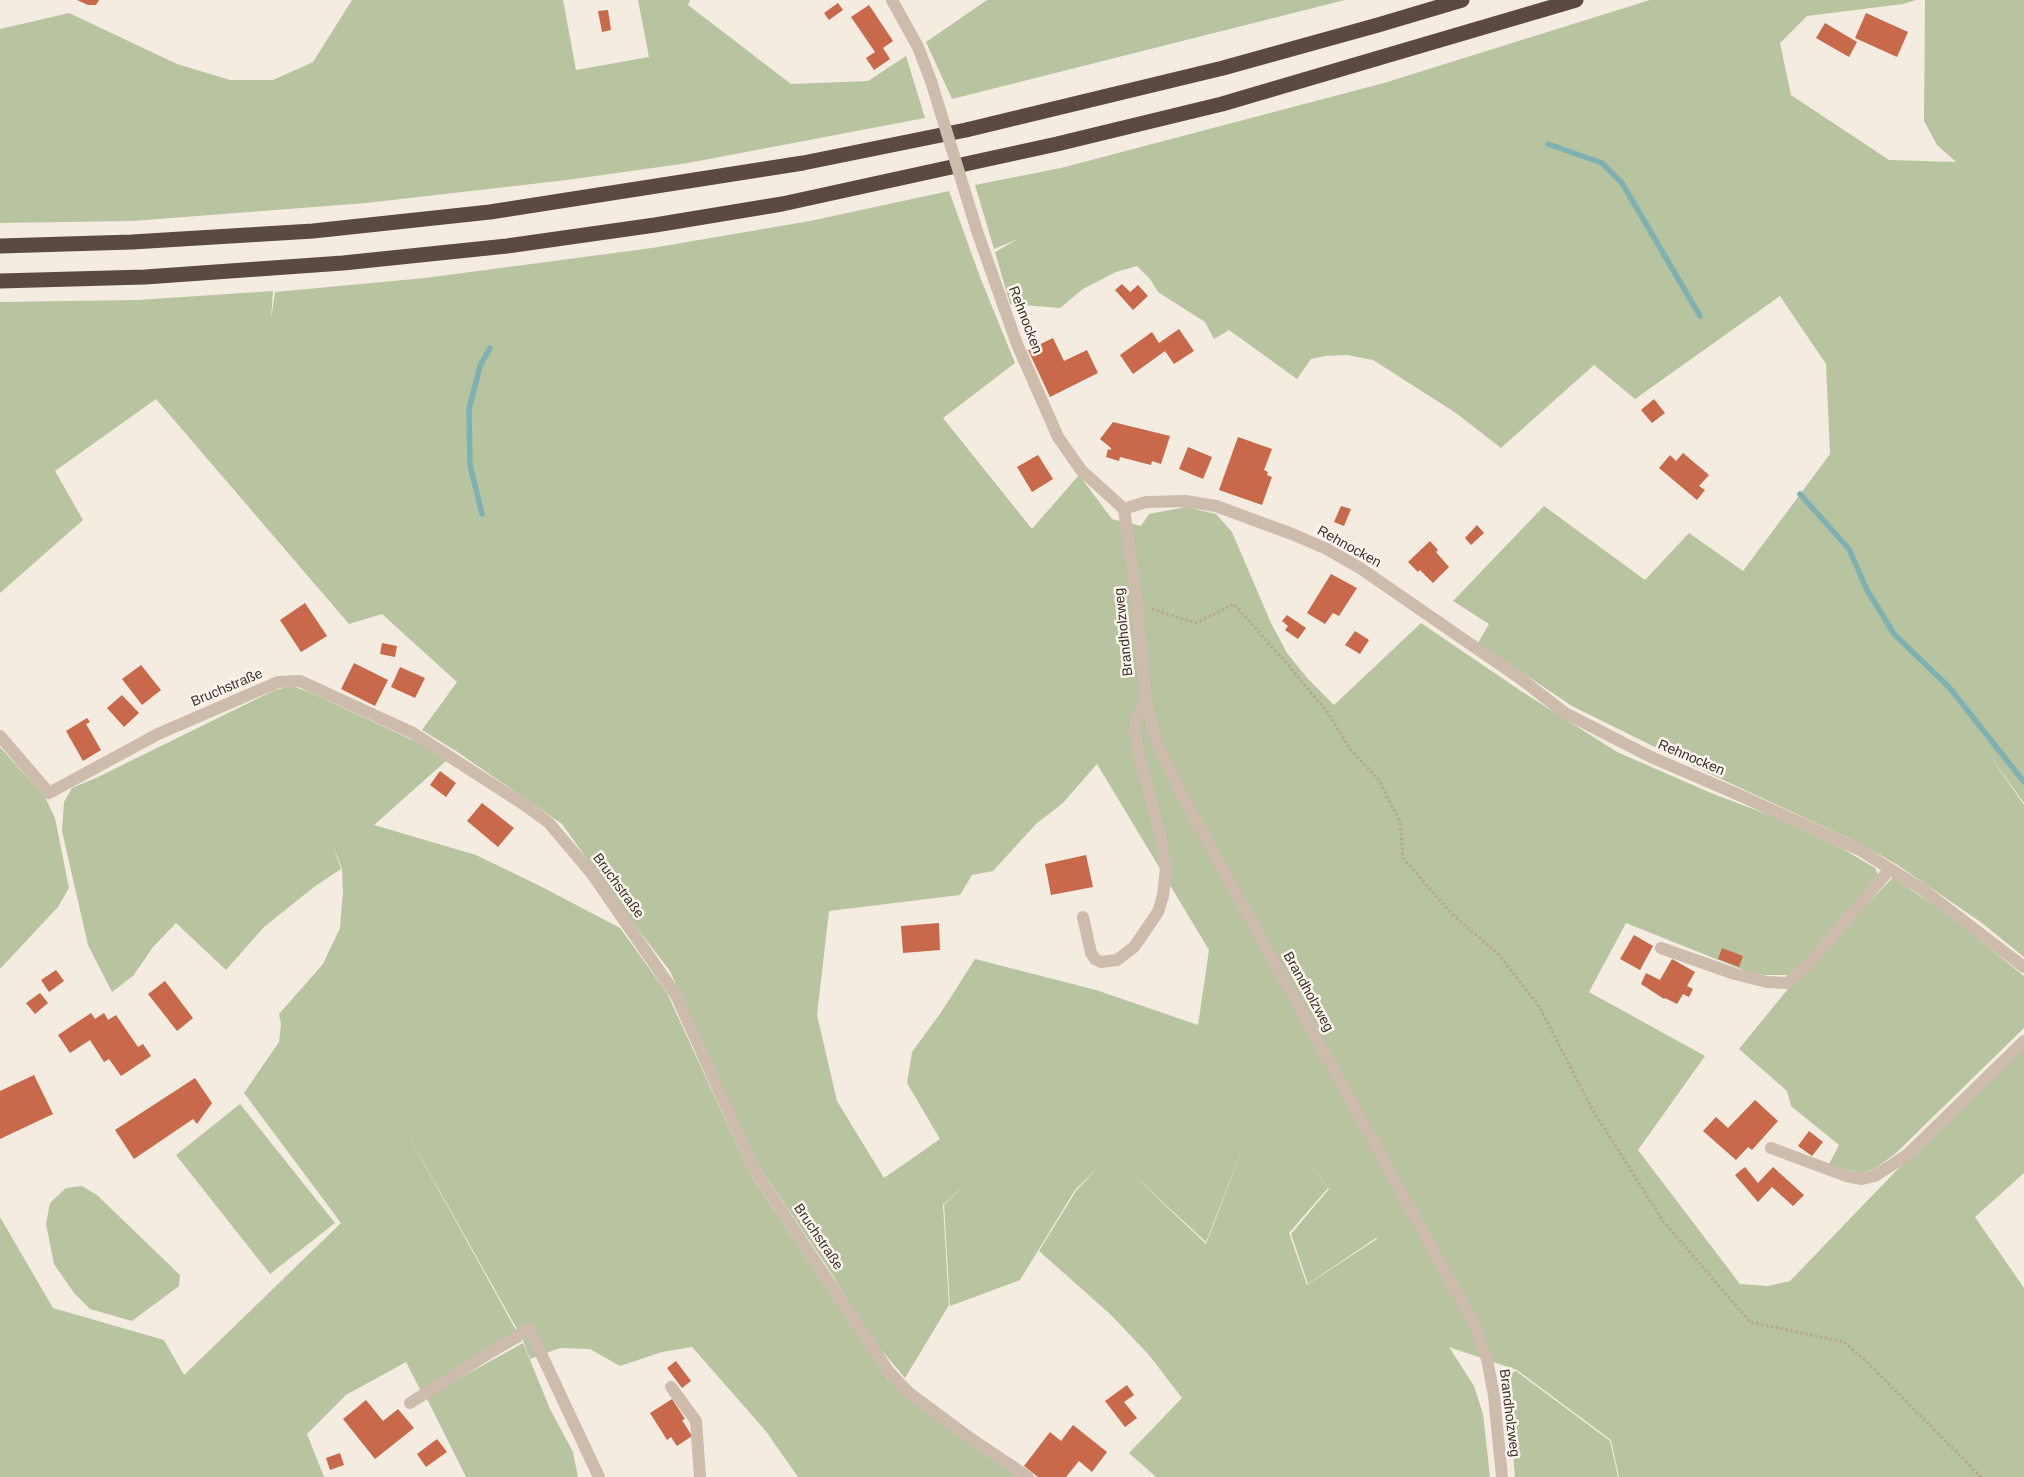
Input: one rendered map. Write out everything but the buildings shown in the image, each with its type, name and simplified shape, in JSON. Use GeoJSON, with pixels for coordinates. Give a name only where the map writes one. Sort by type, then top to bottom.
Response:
{"type":"FeatureCollection","features":[{"type":"Feature","properties":{"kind":"highway"},"geometry":{"type":"LineString","coordinates":[[0,246],[132,242],[313,231],[490,212],[803,163],[966,130],[1204,72],[1378,25],[1462,0]]}},
{"type":"Feature","properties":{"kind":"highway"},"geometry":{"type":"LineString","coordinates":[[0,281],[145,277],[353,262],[507,246],[655,225],[782,204],[1057,144],[1222,104],[1576,0]]}},
{"type":"Feature","properties":{"kind":"street","name":"Rehnocken"},"geometry":{"type":"LineString","coordinates":[[892,0],[918,47],[931,81],[977,232],[1017,344],[1058,437],[1082,470],[1124,509],[1146,502],[1185,501],[1216,506],[1292,534],[1326,549],[1360,568],[1521,679],[1566,713],[1651,758],[1739,795],[1860,850],[1922,889],[2024,967]]}},
{"type":"Feature","properties":{"kind":"street","name":"Brandholzweg"},"geometry":{"type":"LineString","coordinates":[[1124,509],[1137,604],[1146,700],[1155,738],[1183,797],[1474,1324],[1487,1359],[1494,1396],[1502,1477]]}},
{"type":"Feature","properties":{"kind":"street","name":"Bruchstraße"},"geometry":{"type":"LineString","coordinates":[[0,736],[49,793],[158,734],[278,682],[300,681],[413,733],[523,804],[549,823],[592,874],[676,995],[755,1171],[889,1372],[908,1392],[970,1438],[1028,1477]]}},
{"type":"Feature","properties":{"kind":"street"},"geometry":{"type":"LineString","coordinates":[[1082,917],[1091,953],[1095,959],[1100,962],[1117,960],[1134,947],[1158,912],[1163,896],[1166,868],[1161,838],[1139,755],[1135,731],[1136,718],[1146,700]]}},
{"type":"Feature","properties":{"kind":"street"},"geometry":{"type":"LineString","coordinates":[[1661,948],[1735,974],[1767,982],[1787,983],[1805,968],[1890,869]]}},
{"type":"Feature","properties":{"kind":"street"},"geometry":{"type":"LineString","coordinates":[[1771,1148],[1846,1176],[1862,1179],[1875,1176],[1907,1155],[2024,1041]]}},
{"type":"Feature","properties":{"kind":"street"},"geometry":{"type":"LineString","coordinates":[[410,1403],[529,1328],[599,1477]]}},
{"type":"Feature","properties":{"kind":"street"},"geometry":{"type":"LineString","coordinates":[[671,1387],[696,1421],[700,1477]]}},
{"type":"Feature","properties":{"kind":"path"},"geometry":{"type":"LineString","coordinates":[[1137,604],[1196,623],[1234,604],[1328,713],[1350,750],[1379,780],[1400,822],[1403,858],[1452,914],[1498,954],[1539,1006],[1591,1107],[1663,1221],[1750,1322],[1844,1342],[1865,1360],[1981,1477]]}},
{"type":"Feature","properties":{"kind":"green space"},"geometry":{"type":"Polygon","coordinates":[[[352,0],[563,0],[576,70],[649,57],[638,0],[690,0],[688,5],[791,84],[868,81],[906,56],[925,118],[688,163],[567,180],[366,203],[132,221],[0,223],[0,29],[69,13],[177,64],[230,80],[273,80],[313,62],[352,0]]]}},
{"type":"Feature","properties":{"kind":"green space"},"geometry":{"type":"Polygon","coordinates":[[[987,0],[1345,0],[952,99],[926,42],[987,0]]]}},
{"type":"Feature","properties":{"kind":"green space"},"geometry":{"type":"Polygon","coordinates":[[[1650,0],[1916,0],[1903,4],[1807,16],[1780,43],[1791,95],[1889,160],[1956,162],[1937,145],[1924,121],[1925,0],[2024,0],[2024,803],[1986,750],[2024,805],[2024,957],[1982,923],[1899,866],[1861,844],[1691,765],[1572,706],[1478,643],[1489,624],[1453,601],[1544,506],[1645,580],[1689,533],[1743,571],[1830,454],[1826,364],[1780,296],[1635,399],[1594,365],[1501,448],[1456,413],[1373,360],[1347,355],[1311,359],[1297,379],[1229,330],[1214,339],[1205,322],[1158,292],[1150,279],[1137,266],[1116,272],[1083,289],[1060,308],[1010,304],[995,252],[1018,239],[994,249],[975,185],[1061,168],[1384,83],[1650,0]]]}},
{"type":"Feature","properties":{"kind":"green space"},"geometry":{"type":"Polygon","coordinates":[[[949,191],[980,277],[1015,363],[943,418],[1032,529],[1079,475],[1112,519],[1141,526],[1149,514],[1186,507],[1216,514],[1232,532],[1271,623],[1287,653],[1308,679],[1334,705],[1421,623],[1521,691],[1617,752],[1711,793],[1774,817],[1843,849],[1875,868],[1878,874],[1809,957],[1788,975],[1764,975],[1746,971],[1626,923],[1589,992],[1705,1056],[1638,1150],[1740,1284],[1768,1286],[1790,1281],[1919,1147],[2024,1047],[2024,1173],[1975,1217],[2024,1288],[2024,1477],[1619,1477],[1611,1440],[1517,1370],[1449,1347],[1474,1386],[1483,1414],[1490,1477],[1156,1477],[1129,1453],[1182,1398],[1149,1355],[1110,1314],[1039,1251],[1076,1191],[1098,1167],[1075,1190],[1020,1280],[950,1306],[944,1205],[966,1183],[943,1205],[949,1305],[905,1378],[872,1339],[828,1268],[750,1153],[670,971],[562,824],[456,751],[422,730],[457,682],[382,614],[349,624],[156,399],[55,471],[83,520],[0,593],[0,302],[138,300],[273,291],[271,319],[275,292],[425,278],[652,248],[810,221],[949,191]],[[1097,764],[1063,803],[1036,824],[993,871],[972,875],[960,895],[829,911],[817,1015],[837,1101],[884,1178],[940,1139],[907,1083],[912,1052],[942,1011],[975,959],[1096,990],[1198,1025],[1209,950],[1097,764]],[[1284,1126],[1328,1188],[1289,1233],[1307,1285],[1377,1239],[1308,1284],[1291,1234],[1329,1189],[1284,1126]],[[1251,1127],[1206,1242],[1126,1168],[1206,1244],[1251,1127]]]}},
{"type":"Feature","properties":{"kind":"green space"},"geometry":{"type":"Polygon","coordinates":[[[291,686],[307,691],[423,745],[446,761],[374,825],[476,855],[620,928],[667,993],[751,1176],[887,1379],[965,1441],[1017,1477],[798,1477],[765,1430],[692,1347],[662,1352],[620,1366],[590,1349],[560,1348],[530,1359],[522,1338],[401,1122],[522,1341],[424,1397],[406,1362],[346,1395],[307,1434],[324,1477],[0,1477],[0,1217],[53,1308],[164,1340],[184,1375],[341,1223],[244,1093],[279,1042],[281,1024],[279,1014],[323,964],[340,928],[343,891],[342,869],[331,840],[341,869],[314,887],[264,927],[226,970],[176,923],[153,947],[133,976],[112,992],[88,945],[62,831],[64,802],[72,788],[275,690],[291,686]]]}},
{"type":"Feature","properties":{"kind":"green space"},"geometry":{"type":"Polygon","coordinates":[[[0,747],[45,797],[55,818],[69,888],[58,907],[0,969],[0,747]]]}},
{"type":"Feature","properties":{"kind":"green space"},"geometry":{"type":"Polygon","coordinates":[[[1893,877],[1952,918],[2024,976],[2024,1028],[1895,1154],[1873,1170],[1862,1173],[1828,1166],[1839,1145],[1791,1106],[1787,1091],[1739,1049],[1787,990],[1893,877]]]}},
{"type":"Feature","properties":{"kind":"green space"},"geometry":{"type":"Polygon","coordinates":[[[240,1104],[335,1223],[270,1274],[176,1155],[240,1104]]]}},
{"type":"Feature","properties":{"kind":"green space"},"geometry":{"type":"Polygon","coordinates":[[[82,1186],[97,1195],[180,1275],[179,1286],[132,1321],[90,1309],[74,1293],[54,1264],[46,1224],[50,1203],[66,1188],[82,1186]]]}},
{"type":"Feature","properties":{"kind":"green space"},"geometry":{"type":"Polygon","coordinates":[[[523,1343],[550,1409],[573,1452],[578,1477],[466,1477],[426,1397],[523,1343]]]}},
{"type":"Feature","properties":{"kind":"green space"},"geometry":{"type":"Polygon","coordinates":[[[1516,1371],[1610,1441],[1618,1477],[1515,1477],[1506,1375],[1516,1371]]]}},
{"type":"Feature","properties":{"kind":"waterway"},"geometry":{"type":"LineString","coordinates":[[1548,144],[1602,163],[1622,183],[1700,316]]}},
{"type":"Feature","properties":{"kind":"waterway"},"geometry":{"type":"LineString","coordinates":[[482,514],[470,465],[469,409],[480,366],[490,348]]}},
{"type":"Feature","properties":{"kind":"waterway"},"geometry":{"type":"LineString","coordinates":[[1800,494],[1849,549],[1867,590],[1894,634],[1949,687],[2024,782]]}}]}
